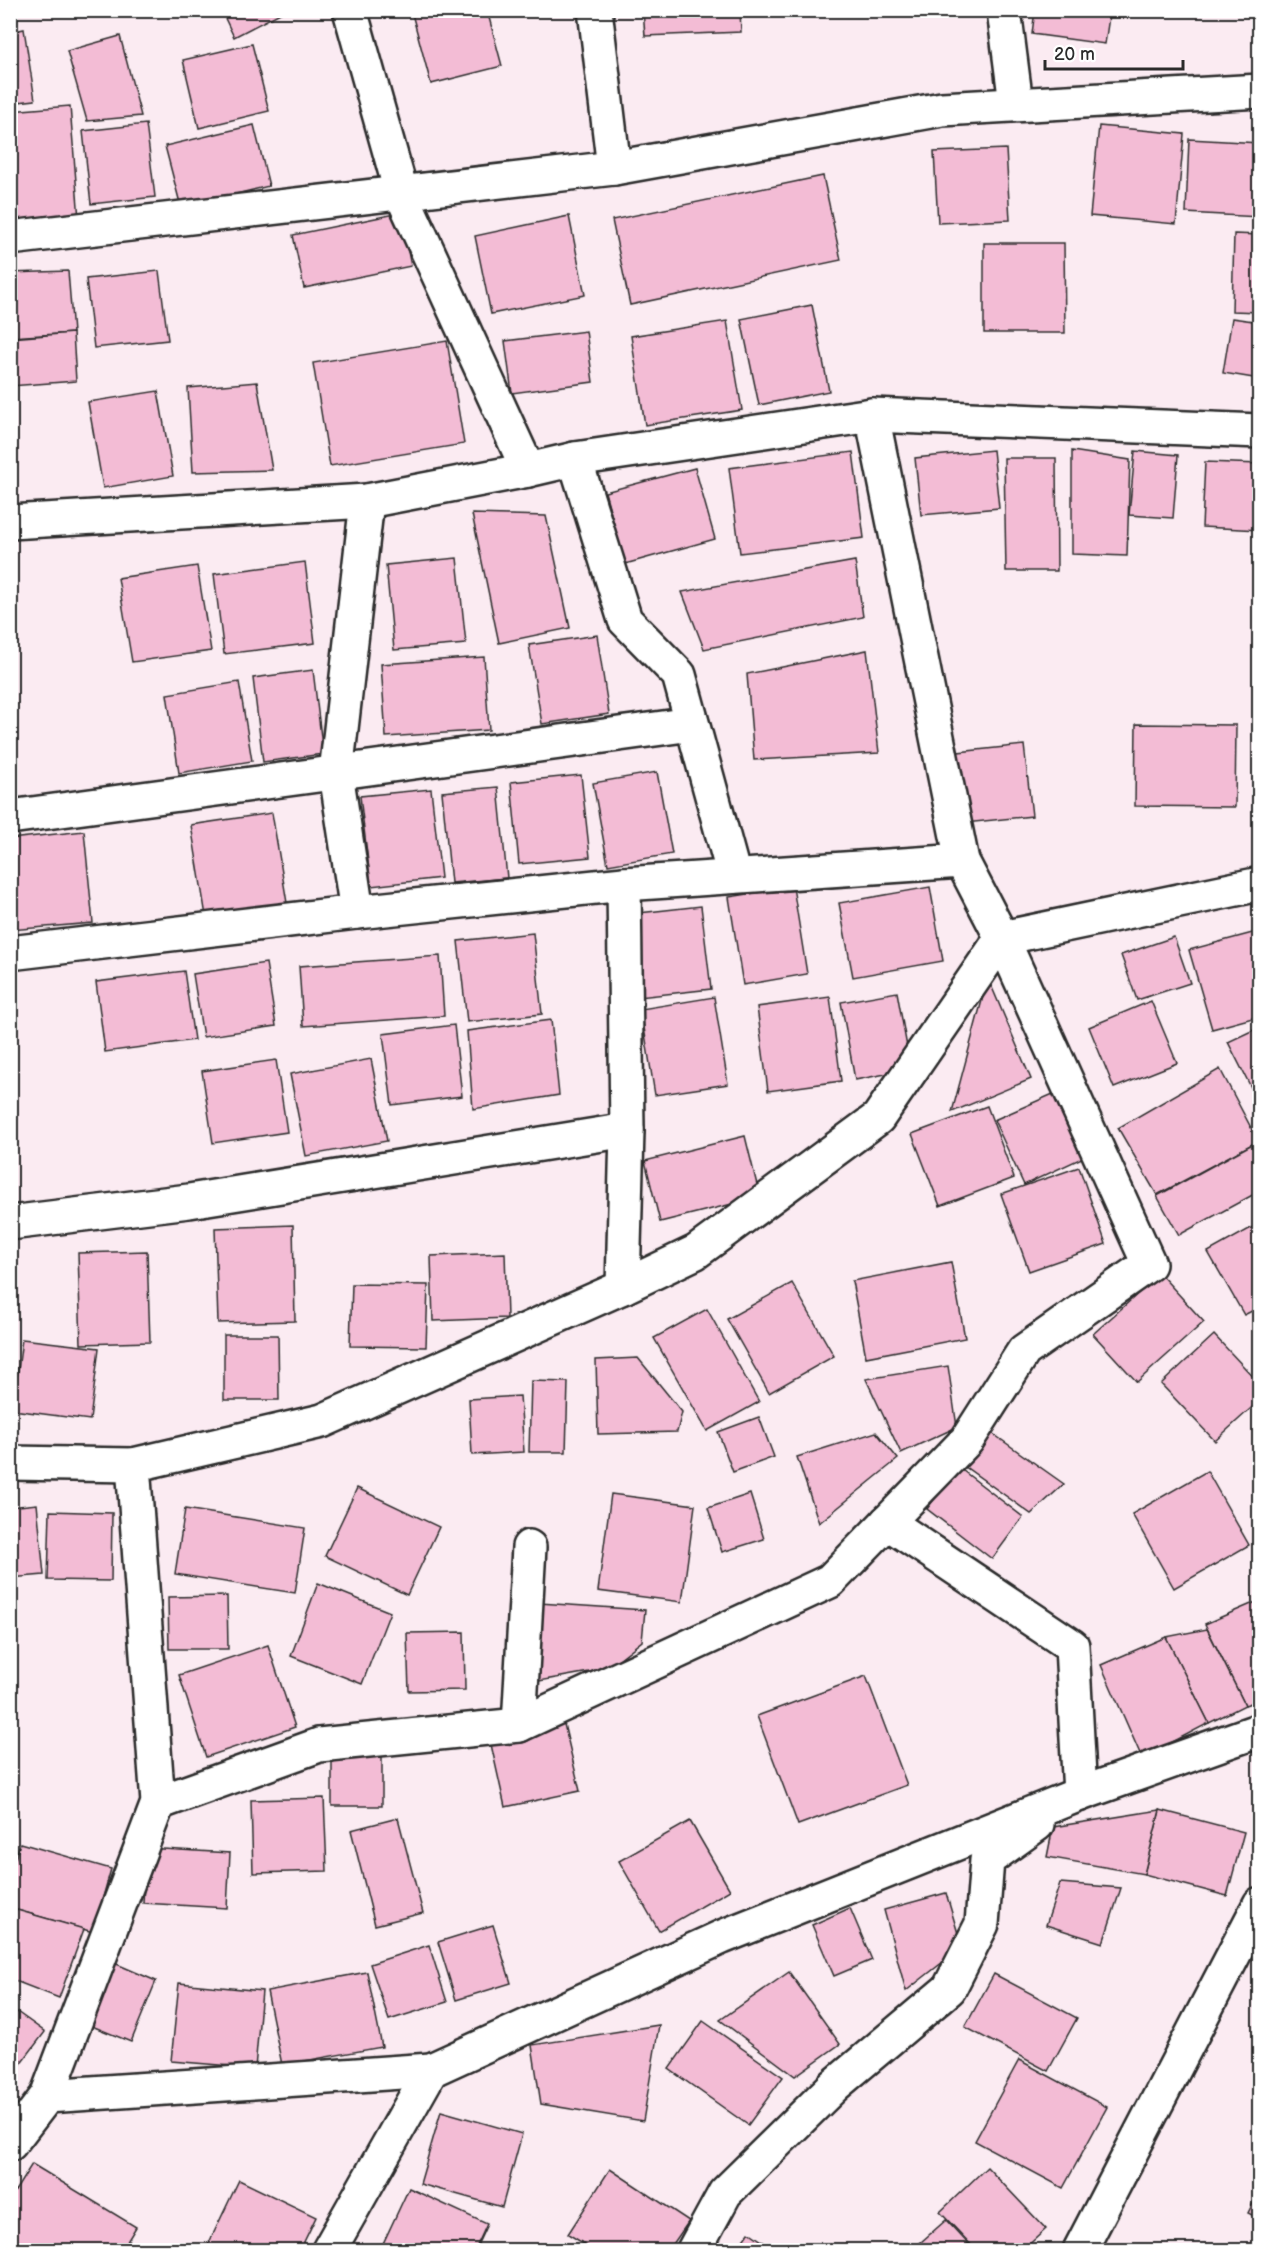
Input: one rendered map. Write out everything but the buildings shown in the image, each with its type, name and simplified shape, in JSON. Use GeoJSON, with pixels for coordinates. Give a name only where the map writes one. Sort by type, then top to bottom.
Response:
{"type":"FeatureCollection","features":[{"type":"Feature","properties":{"kind":"street"},"geometry":{"type":"LineString","coordinates":[[350,10],[402,195],[528,470]]}},
{"type":"Feature","properties":{"kind":"street"},"geometry":{"type":"LineString","coordinates":[[595,10],[614,168]]}},
{"type":"Feature","properties":{"kind":"street"},"geometry":{"type":"LineString","coordinates":[[1004,10],[1016,104]]}},
{"type":"Feature","properties":{"kind":"street"},"geometry":{"type":"LineString","coordinates":[[10,238],[402,195],[614,168],[942,109],[1260,91]]}},
{"type":"Feature","properties":{"kind":"street"},"geometry":{"type":"LineString","coordinates":[[10,522],[367,501],[575,459],[872,414],[1260,431]]}},
{"type":"Feature","properties":{"kind":"street"},"geometry":{"type":"LineString","coordinates":[[158,1803],[319,1745],[519,1725],[830,1581],[967,1440],[1024,1352],[1149,1264],[1002,938],[962,861],[872,414]]}},
{"type":"Feature","properties":{"kind":"street"},"geometry":{"type":"LineString","coordinates":[[575,459],[625,620],[679,675],[734,876]]}},
{"type":"Feature","properties":{"kind":"street"},"geometry":{"type":"LineString","coordinates":[[357,912],[336,773],[367,501]]}},
{"type":"Feature","properties":{"kind":"street"},"geometry":{"type":"LineString","coordinates":[[10,817],[692,724]]}},
{"type":"Feature","properties":{"kind":"street"},"geometry":{"type":"LineString","coordinates":[[10,953],[357,912],[624,884],[962,861]]}},
{"type":"Feature","properties":{"kind":"street"},"geometry":{"type":"LineString","coordinates":[[623,1287],[627,1130],[624,884]]}},
{"type":"Feature","properties":{"kind":"street"},"geometry":{"type":"LineString","coordinates":[[10,1463],[133,1465],[322,1421],[623,1287],[696,1251],[878,1118],[1002,938],[1260,884]]}},
{"type":"Feature","properties":{"kind":"street"},"geometry":{"type":"LineString","coordinates":[[10,1223],[189,1201],[627,1130]]}},
{"type":"Feature","properties":{"kind":"street"},"geometry":{"type":"LineString","coordinates":[[10,2144],[47,2096],[158,1803],[133,1465]]}},
{"type":"Feature","properties":{"kind":"street"},"geometry":{"type":"LineString","coordinates":[[887,1522],[1072,1646],[1080,1794]]}},
{"type":"Feature","properties":{"kind":"street"},"geometry":{"type":"LineString","coordinates":[[519,1725],[529,1546]]}},
{"type":"Feature","properties":{"kind":"street"},"geometry":{"type":"LineString","coordinates":[[47,2096],[431,2070],[722,1937],[1080,1794],[1260,1730]]}},
{"type":"Feature","properties":{"kind":"street"},"geometry":{"type":"LineString","coordinates":[[694,2250],[725,2193],[835,2085],[949,1989],[982,1924],[987,1860],[1080,1794]]}},
{"type":"Feature","properties":{"kind":"street"},"geometry":{"type":"LineString","coordinates":[[1080,2250],[1260,1904]]}},
{"type":"Feature","properties":{"kind":"street"},"geometry":{"type":"LineString","coordinates":[[329,2250],[431,2070]]}}]}
